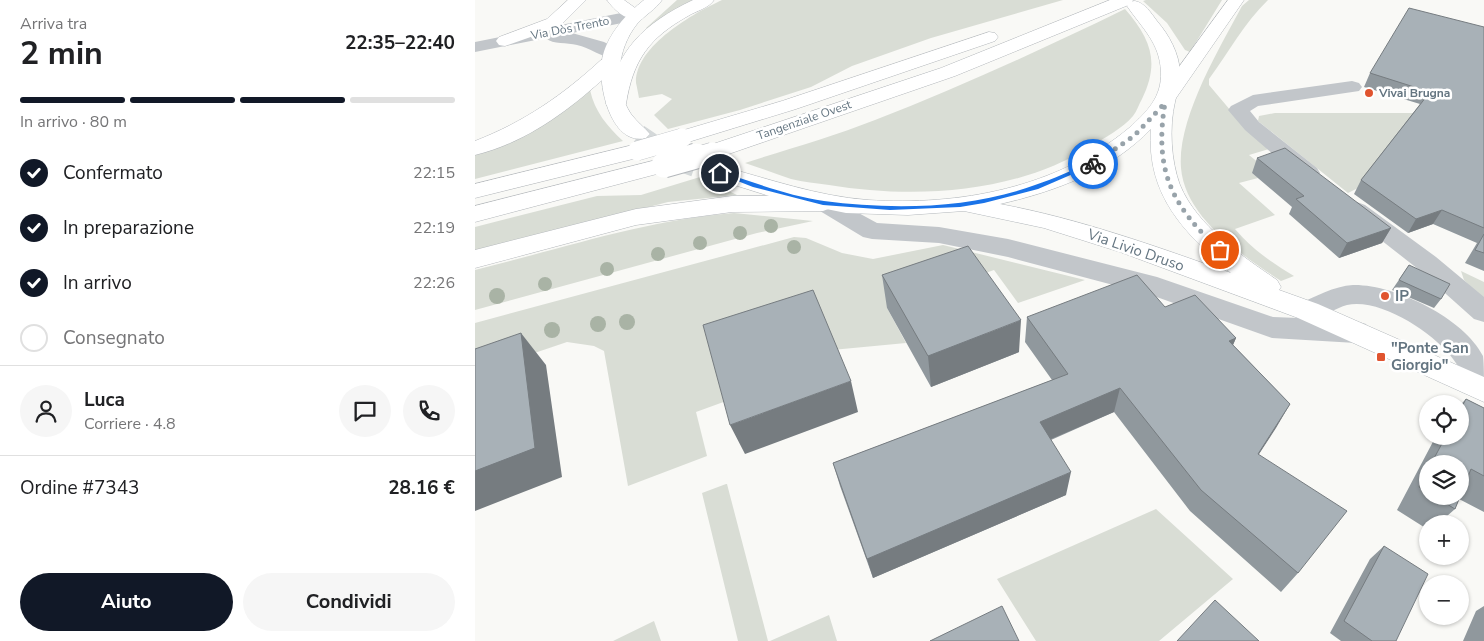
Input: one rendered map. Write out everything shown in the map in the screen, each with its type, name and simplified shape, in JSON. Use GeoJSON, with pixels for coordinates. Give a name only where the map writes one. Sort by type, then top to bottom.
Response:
{"type":"FeatureCollection","features":[{"type":"Feature","properties":{"kind":"main road"},"geometry":{"type":"LineString","coordinates":[[505,41],[553,23],[574,6],[578,0]]}},
{"type":"Feature","properties":{"kind":"main road"},"geometry":{"type":"LineString","coordinates":[[615,0],[623,8],[636,15]]}},
{"type":"Feature","properties":{"kind":"main road"},"geometry":{"type":"LineString","coordinates":[[475,149],[526,128],[565,103],[610,58],[620,36],[636,15],[654,0]]}},
{"type":"Feature","properties":{"kind":"main road"},"geometry":{"type":"LineString","coordinates":[[616,104],[623,73],[633,54],[650,34],[666,22],[706,0]]}},
{"type":"Feature","properties":{"kind":"main road","name":"Tangenziale Ovest"},"geometry":{"type":"LineString","coordinates":[[475,191],[638,142],[682,138],[925,59],[1086,0]]}},
{"type":"Feature","properties":{"kind":"main road"},"geometry":{"type":"LineString","coordinates":[[475,259],[636,217],[739,203],[823,203],[890,208],[960,204],[1036,188],[1103,159],[1134,136],[1166,100],[1236,0]]}},
{"type":"Feature","properties":{"kind":"main road","name":"Tangenziale Ovest"},"geometry":{"type":"LineString","coordinates":[[475,214],[712,152],[948,72],[1126,3]]}},
{"type":"Feature","properties":{"kind":"main road","name":"Via Livio Druso"},"geometry":{"type":"LineString","coordinates":[[1126,3],[1155,29],[1167,48],[1170,81],[1161,127],[1162,150],[1168,185],[1175,199],[1212,242],[1228,257],[1266,286],[1308,311]]}},
{"type":"Feature","properties":{"kind":"main road"},"geometry":{"type":"LineString","coordinates":[[610,58],[610,83],[616,104],[638,142]]}},
{"type":"Feature","properties":{"kind":"main road"},"geometry":{"type":"LineString","coordinates":[[720,173],[756,186],[823,203]]}},
{"type":"Feature","properties":{"kind":"main road","name":"Via Livio Druso"},"geometry":{"type":"LineString","coordinates":[[960,204],[1047,221],[1129,246],[1308,311],[1484,390]]}},
{"type":"Feature","properties":{"kind":"street","name":"Via Dòs Trento"},"geometry":{"type":"LineString","coordinates":[[475,47],[636,15]]}},
{"type":"Feature","properties":{"kind":"street","name":"Via Dòs Trento"},"geometry":{"type":"LineString","coordinates":[[505,41],[571,37],[593,44],[610,58]]}},
{"type":"Feature","properties":{"kind":"street"},"geometry":{"type":"LineString","coordinates":[[1324,186],[1259,132],[1238,110],[1253,101],[1352,87]]}},
{"type":"Feature","properties":{"kind":"street"},"geometry":{"type":"LineString","coordinates":[[1343,200],[1427,263],[1484,312]]}},
{"type":"Feature","properties":{"kind":"street"},"geometry":{"type":"LineString","coordinates":[[823,203],[872,231],[939,235],[1008,248],[1157,287],[1272,328],[1356,332]]}},
{"type":"Feature","properties":{"kind":"street"},"geometry":{"type":"LineString","coordinates":[[1308,311],[1347,296],[1366,296],[1385,301],[1444,331],[1484,378]]}},
{"type":"Feature","properties":{"kind":"shaded area"},"geometry":{"type":"Polygon","coordinates":[[[677,0],[694,0],[681,6],[648,30],[646,28],[677,0]]]}},
{"type":"Feature","properties":{"kind":"shaded area"},"geometry":{"type":"Polygon","coordinates":[[[722,0],[1063,0],[931,38],[852,66],[811,87],[740,110],[668,129],[654,115],[672,99],[662,94],[639,98],[636,83],[638,69],[645,56],[668,32],[697,13],[722,0]]]}},
{"type":"Feature","properties":{"kind":"shaded area"},"geometry":{"type":"Polygon","coordinates":[[[1222,0],[1190,52],[1185,50],[1167,23],[1143,1],[1222,0]]]}},
{"type":"Feature","properties":{"kind":"shaded area"},"geometry":{"type":"Polygon","coordinates":[[[1249,0],[1268,0],[1251,18],[1237,38],[1209,79],[1209,85],[1242,124],[1269,149],[1249,155],[1265,168],[1252,173],[1258,178],[1239,183],[1275,215],[1235,229],[1263,255],[1294,276],[1281,281],[1250,260],[1218,234],[1204,219],[1193,203],[1185,186],[1181,168],[1182,149],[1192,107],[1222,43],[1242,6],[1249,0]]]}},
{"type":"Feature","properties":{"kind":"shaded area"},"geometry":{"type":"Polygon","coordinates":[[[1125,9],[1147,41],[1150,51],[1151,74],[1148,86],[1134,114],[1124,125],[1090,147],[1060,163],[1029,175],[963,189],[895,192],[796,180],[745,163],[875,120],[1001,67],[1125,9]]]}},
{"type":"Feature","properties":{"kind":"shaded area"},"geometry":{"type":"Polygon","coordinates":[[[590,90],[602,118],[623,141],[475,179],[475,155],[590,90]]]}},
{"type":"Feature","properties":{"kind":"shaded area"},"geometry":{"type":"Polygon","coordinates":[[[1275,113],[1421,113],[1358,188],[1348,193],[1258,121],[1259,116],[1275,113]]]}},
{"type":"Feature","properties":{"kind":"shaded area"},"geometry":{"type":"Polygon","coordinates":[[[700,177],[737,195],[668,202],[475,252],[475,227],[597,196],[641,195],[700,177]]]}},
{"type":"Feature","properties":{"kind":"shaded area"},"geometry":{"type":"Polygon","coordinates":[[[734,213],[813,221],[757,233],[475,310],[475,270],[603,236],[668,222],[734,213]]]}},
{"type":"Feature","properties":{"kind":"shaded area"},"geometry":{"type":"Polygon","coordinates":[[[794,237],[806,238],[842,253],[873,259],[943,245],[1085,280],[1018,303],[994,270],[887,308],[906,343],[832,350],[729,400],[696,412],[707,456],[628,486],[604,351],[594,346],[567,342],[475,373],[475,323],[794,237]]]}},
{"type":"Feature","properties":{"kind":"shaded area"},"geometry":{"type":"Polygon","coordinates":[[[1461,271],[1484,282],[1484,301],[1464,280],[1461,271]]]}},
{"type":"Feature","properties":{"kind":"shaded area"},"geometry":{"type":"Polygon","coordinates":[[[727,484],[768,641],[738,641],[702,493],[727,484]]]}},
{"type":"Feature","properties":{"kind":"shaded area"},"geometry":{"type":"Polygon","coordinates":[[[1156,509],[1233,579],[1159,641],[1036,641],[997,579],[1156,509]]]}},
{"type":"Feature","properties":{"kind":"shaded area"},"geometry":{"type":"Polygon","coordinates":[[[829,615],[837,641],[770,641],[829,615]]]}},
{"type":"Feature","properties":{"kind":"shaded area"},"geometry":{"type":"Polygon","coordinates":[[[654,621],[661,641],[613,641],[654,621]]]}},
{"type":"Feature","properties":{"kind":"building"},"geometry":{"type":"Polygon","coordinates":[[[1409,8],[1484,27],[1484,228],[1442,210],[1416,219],[1361,180],[1430,92],[1370,73],[1409,8]]]}},
{"type":"Feature","properties":{"kind":"building"},"geometry":{"type":"Polygon","coordinates":[[[1285,148],[1391,228],[1347,243],[1296,199],[1304,196],[1257,158],[1285,148]]]}},
{"type":"Feature","properties":{"kind":"building"},"geometry":{"type":"Polygon","coordinates":[[[1484,234],[1484,253],[1475,250],[1484,234]]]}},
{"type":"Feature","properties":{"kind":"building"},"geometry":{"type":"Polygon","coordinates":[[[968,246],[1021,320],[928,356],[882,275],[968,246]]]}},
{"type":"Feature","properties":{"kind":"building"},"geometry":{"type":"Polygon","coordinates":[[[1409,265],[1450,284],[1441,299],[1399,280],[1409,265]]]}},
{"type":"Feature","properties":{"kind":"building"},"geometry":{"type":"Polygon","coordinates":[[[1137,275],[1165,307],[1195,295],[1236,338],[1229,341],[1290,404],[1258,454],[1347,511],[1298,573],[1201,490],[1120,388],[1040,422],[1071,472],[867,559],[833,463],[1068,374],[1027,317],[1137,275]]]}},
{"type":"Feature","properties":{"kind":"building"},"geometry":{"type":"Polygon","coordinates":[[[813,290],[851,381],[730,425],[703,325],[813,290]]]}},
{"type":"Feature","properties":{"kind":"building"},"geometry":{"type":"Polygon","coordinates":[[[521,333],[535,448],[475,471],[475,349],[521,333]]]}},
{"type":"Feature","properties":{"kind":"building"},"geometry":{"type":"Polygon","coordinates":[[[1469,400],[1484,408],[1484,476],[1471,469],[1469,474],[1469,455],[1436,455],[1441,445],[1469,445],[1469,400]]]}},
{"type":"Feature","properties":{"kind":"building"},"geometry":{"type":"Polygon","coordinates":[[[1449,505],[1457,505],[1455,509],[1449,505]]]}},
{"type":"Feature","properties":{"kind":"building"},"geometry":{"type":"Polygon","coordinates":[[[1384,546],[1428,574],[1419,575],[1419,593],[1396,641],[1372,641],[1344,621],[1384,546]]]}},
{"type":"Feature","properties":{"kind":"building"},"geometry":{"type":"Polygon","coordinates":[[[1215,600],[1259,641],[1177,641],[1215,600]]]}},
{"type":"Feature","properties":{"kind":"building"},"geometry":{"type":"Polygon","coordinates":[[[1002,606],[1019,641],[930,641],[1002,606]]]}},
{"type":"Feature","properties":{"kind":"tunnel"},"geometry":{"type":"LineString","coordinates":[[639,134],[672,156]]}},
{"type":"Feature","properties":{"kind":"tunnel"},"geometry":{"type":"LineString","coordinates":[[672,156],[720,173]]}},
{"type":"Feature","properties":{"kind":"way so far"},"geometry":{"type":"LineString","coordinates":[[1093,164],[1103,159],[1134,136],[1165,103],[1161,127],[1162,150],[1168,185],[1175,199],[1220,250]]}},
{"type":"Feature","properties":{"kind":"place","name":"Vivai Brugna"},"geometry":{"type":"Point","coordinates":[1369,93]}},
{"type":"Feature","properties":{"kind":"place","name":"IP"},"geometry":{"type":"Point","coordinates":[1385,296]}},
{"type":"Feature","properties":{"kind":"place","name":"\"Ponte San Giorgio\""},"geometry":{"type":"Point","coordinates":[1381,357]}},
{"type":"Feature","properties":{"kind":"route"},"geometry":{"type":"LineString","coordinates":[[720,173],[756,186],[823,203],[890,208],[960,204],[984,200],[1036,188],[1093,164]]}}]}
